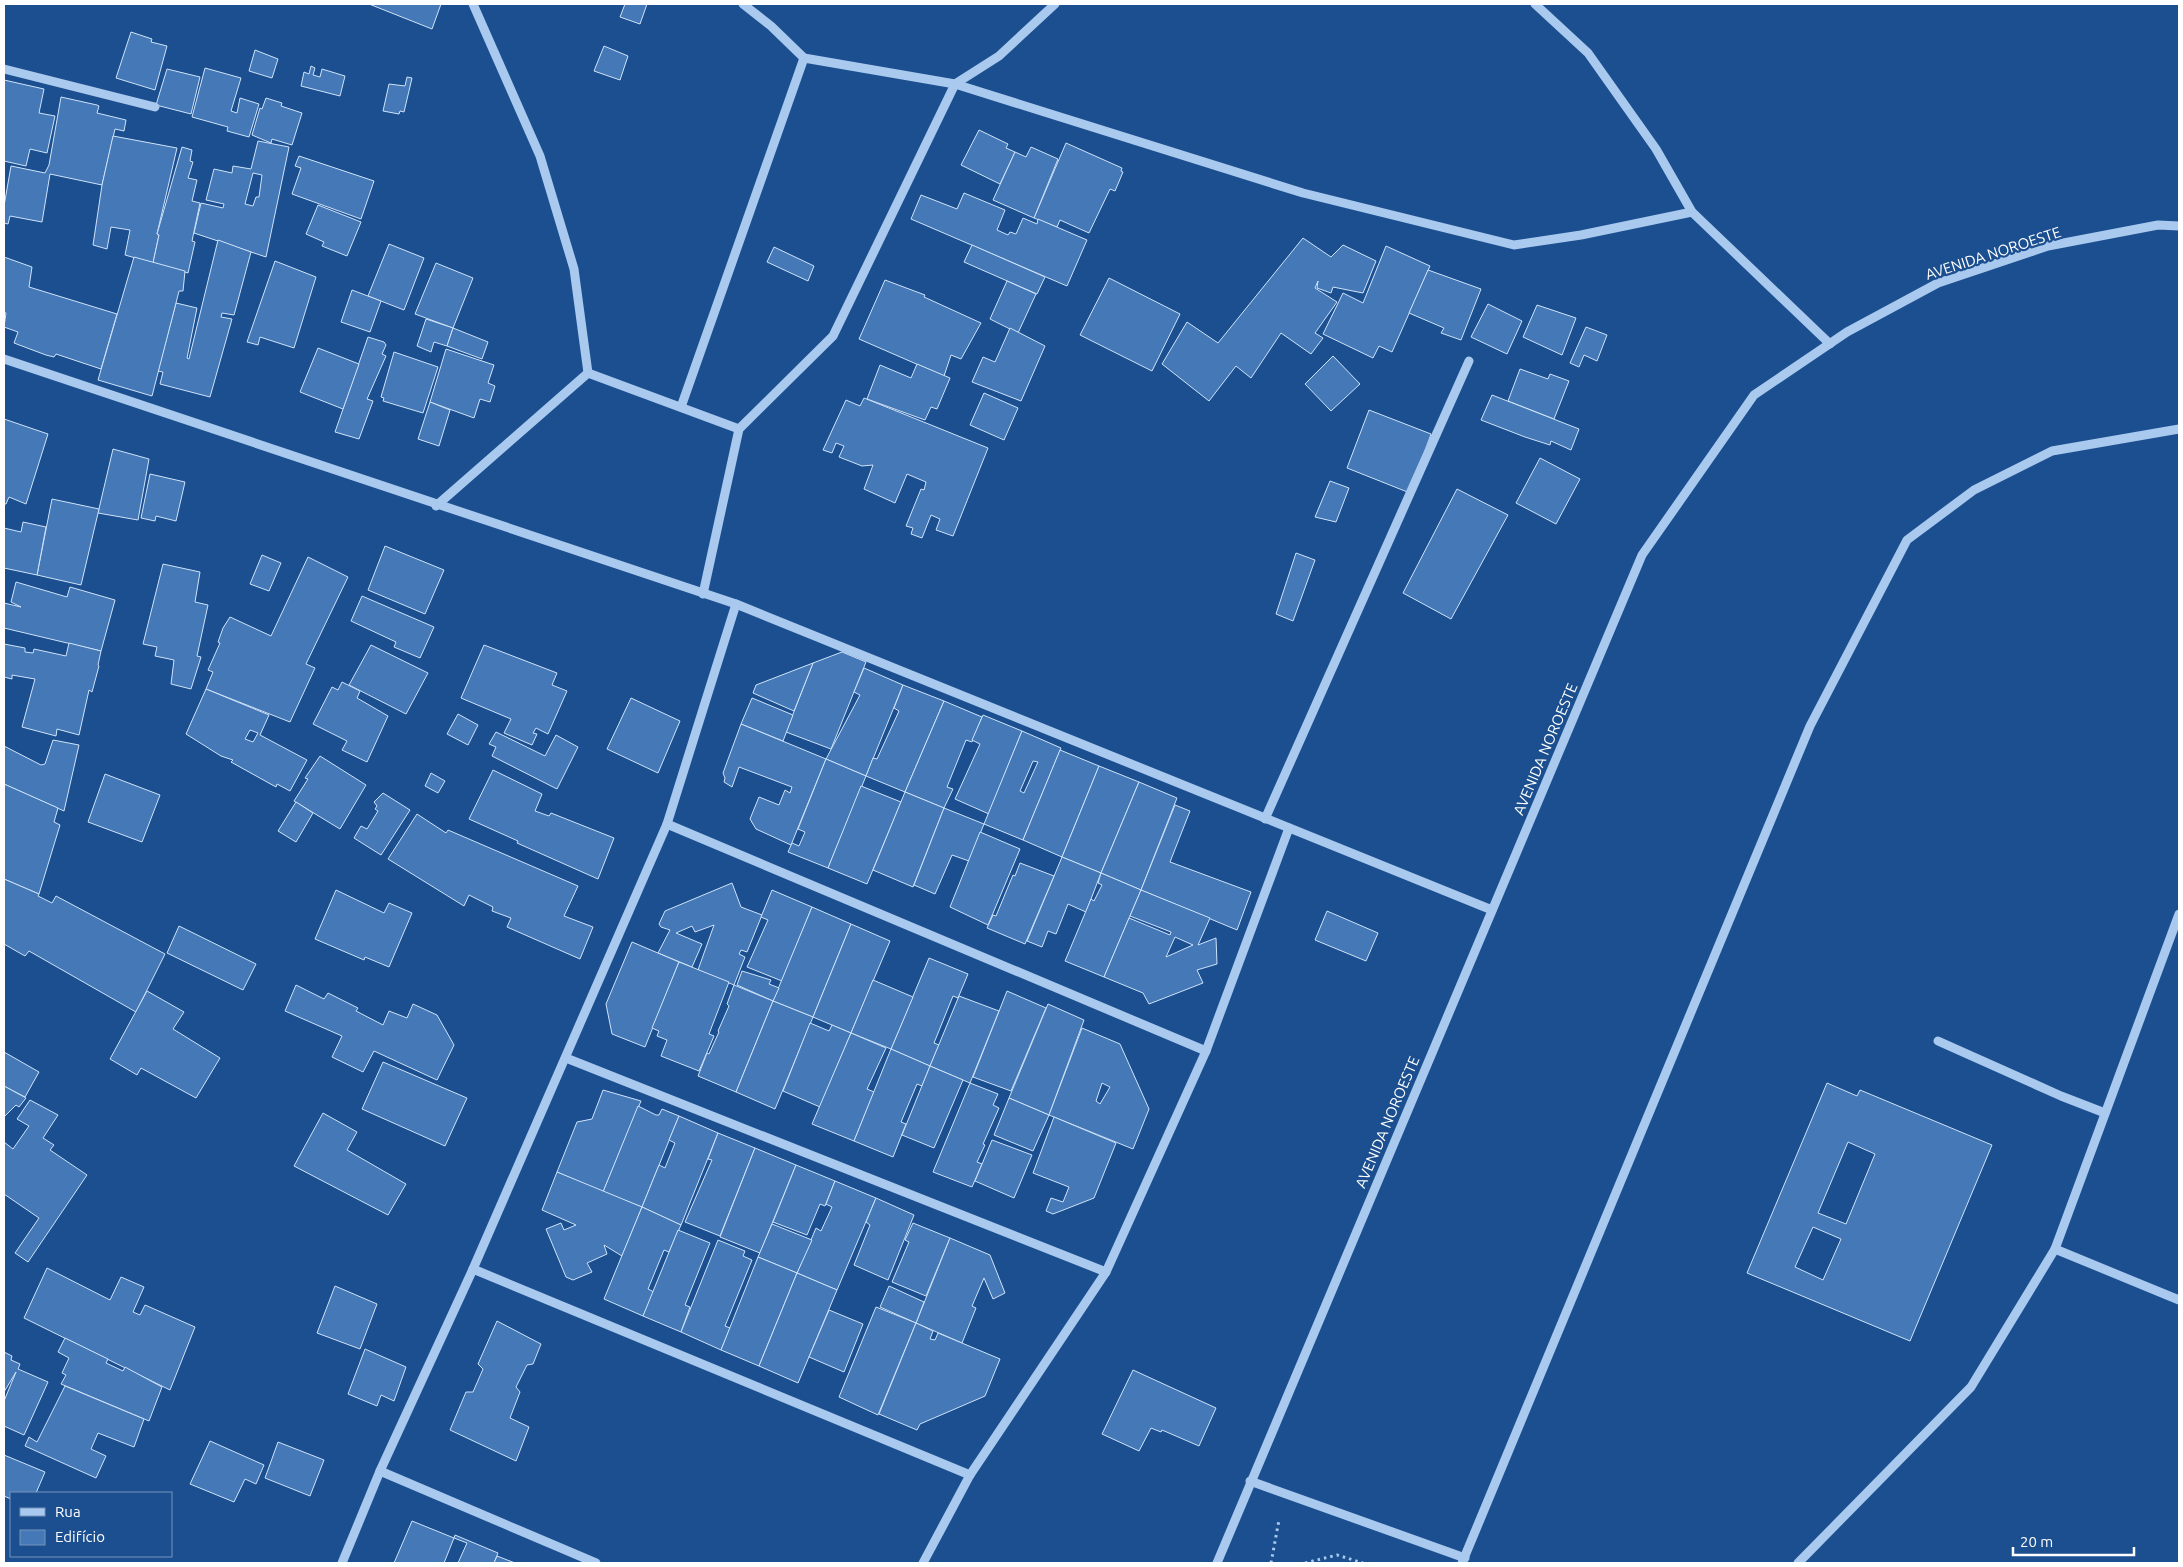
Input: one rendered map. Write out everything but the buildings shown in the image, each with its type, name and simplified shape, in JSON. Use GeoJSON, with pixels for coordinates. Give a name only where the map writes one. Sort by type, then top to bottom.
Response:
{"type":"FeatureCollection","features":[{"type":"Feature","properties":{"kind":"street"},"geometry":{"type":"LineString","coordinates":[[473,4],[540,156],[574,269],[588,373]]}},
{"type":"Feature","properties":{"kind":"street"},"geometry":{"type":"LineString","coordinates":[[743,4],[771,26],[804,58],[954,84],[1302,193],[1514,244],[1581,235],[1692,212]]}},
{"type":"Feature","properties":{"kind":"street"},"geometry":{"type":"LineString","coordinates":[[703,594],[739,429],[833,336],[954,84],[1000,56],[1055,4]]}},
{"type":"Feature","properties":{"kind":"street"},"geometry":{"type":"LineString","coordinates":[[1535,4],[1588,52],[1656,149],[1692,212],[1830,344]]}},
{"type":"Feature","properties":{"kind":"street"},"geometry":{"type":"LineString","coordinates":[[681,407],[804,58]]}},
{"type":"Feature","properties":{"kind":"street"},"geometry":{"type":"LineString","coordinates":[[4,69],[155,106]]}},
{"type":"Feature","properties":{"kind":"street","name":"AVENIDA NOROESTE"},"geometry":{"type":"LineString","coordinates":[[1217,1563],[1642,555],[1754,395],[1847,332],[1938,283],[2048,246],[2158,225],[2179,226]]}},
{"type":"Feature","properties":{"kind":"street"},"geometry":{"type":"LineString","coordinates":[[4,359],[436,506],[736,604],[1492,910]]}},
{"type":"Feature","properties":{"kind":"street"},"geometry":{"type":"LineString","coordinates":[[1265,819],[1469,361]]}},
{"type":"Feature","properties":{"kind":"street"},"geometry":{"type":"LineString","coordinates":[[588,373],[739,429]]}},
{"type":"Feature","properties":{"kind":"street"},"geometry":{"type":"LineString","coordinates":[[436,506],[588,373]]}},
{"type":"Feature","properties":{"kind":"street"},"geometry":{"type":"LineString","coordinates":[[1250,1481],[1464,1561],[1810,726],[1907,540],[1974,490],[2052,451],[2179,429]]}},
{"type":"Feature","properties":{"kind":"street"},"geometry":{"type":"LineString","coordinates":[[342,1563],[380,1471],[474,1269],[667,824],[736,604]]}},
{"type":"Feature","properties":{"kind":"street"},"geometry":{"type":"LineString","coordinates":[[667,824],[1206,1051]]}},
{"type":"Feature","properties":{"kind":"street"},"geometry":{"type":"LineString","coordinates":[[923,1563],[970,1475],[1106,1272],[1206,1051],[1288,828]]}},
{"type":"Feature","properties":{"kind":"street"},"geometry":{"type":"LineString","coordinates":[[1798,1563],[1971,1387],[2055,1250],[2179,914]]}},
{"type":"Feature","properties":{"kind":"street"},"geometry":{"type":"LineString","coordinates":[[1938,1040],[2061,1096],[2106,1113]]}},
{"type":"Feature","properties":{"kind":"street"},"geometry":{"type":"LineString","coordinates":[[566,1058],[1106,1272]]}},
{"type":"Feature","properties":{"kind":"street"},"geometry":{"type":"LineString","coordinates":[[2055,1250],[2179,1300]]}},
{"type":"Feature","properties":{"kind":"street"},"geometry":{"type":"LineString","coordinates":[[474,1269],[970,1475]]}},
{"type":"Feature","properties":{"kind":"street"},"geometry":{"type":"LineString","coordinates":[[380,1471],[596,1563]]}},
{"type":"Feature","properties":{"kind":"path"},"geometry":{"type":"LineString","coordinates":[[1271,1563],[1284,1494]]}},
{"type":"Feature","properties":{"kind":"path"},"geometry":{"type":"LineString","coordinates":[[1305,1563],[1337,1555],[1363,1563]]}}]}
